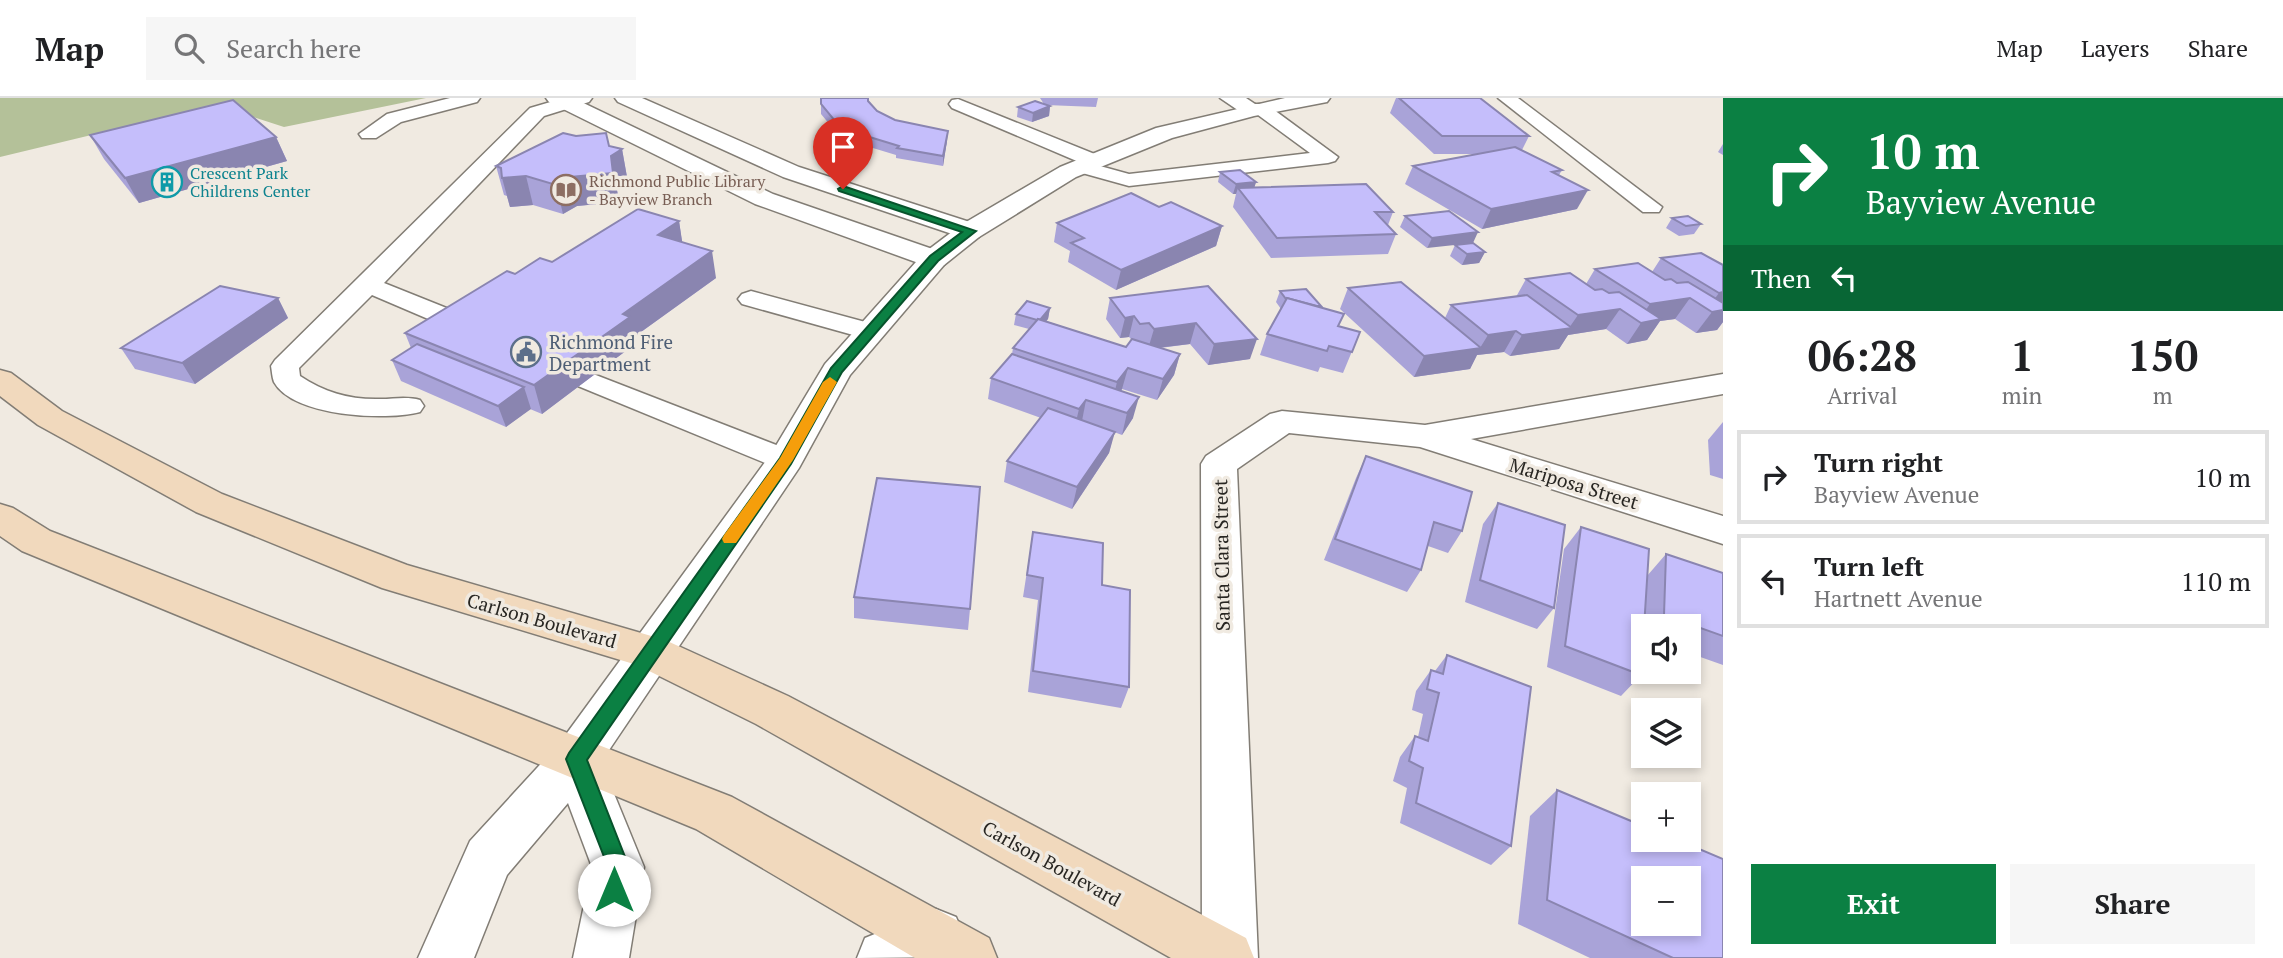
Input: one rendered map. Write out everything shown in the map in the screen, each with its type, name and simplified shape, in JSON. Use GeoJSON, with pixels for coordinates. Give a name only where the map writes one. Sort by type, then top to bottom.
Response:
{"type":"FeatureCollection","features":[{"type":"Feature","properties":{"kind":"main road","name":"Carlson Boulevard"},"geometry":{"type":"LineString","coordinates":[[0,380],[50,418],[209,503],[396,577],[650,652],[772,710],[1228,958]]}},
{"type":"Feature","properties":{"kind":"main road"},"geometry":{"type":"LineString","coordinates":[[0,517],[36,541],[714,813],[952,948]]}},
{"type":"Feature","properties":{"kind":"street"},"geometry":{"type":"LineString","coordinates":[[625,98],[791,172],[970,231]]}},
{"type":"Feature","properties":{"kind":"street"},"geometry":{"type":"LineString","coordinates":[[1230,98],[1256,109]]}},
{"type":"Feature","properties":{"kind":"street"},"geometry":{"type":"LineString","coordinates":[[446,958],[488,859],[576,759],[786,460],[836,371],[934,258],[970,231],[1068,172],[1164,133],[1256,109],[1320,98]]}},
{"type":"Feature","properties":{"kind":"street"},"geometry":{"type":"LineString","coordinates":[[568,100],[764,199],[934,258]]}},
{"type":"Feature","properties":{"kind":"street","name":"Santa Clara Street"},"geometry":{"type":"LineString","coordinates":[[1228,958],[1219,464],[1282,422],[1425,436],[1723,384]]}},
{"type":"Feature","properties":{"kind":"street","name":"Mariposa Street"},"geometry":{"type":"LineString","coordinates":[[1425,436],[1723,530]]}},
{"type":"Feature","properties":{"kind":"street"},"geometry":{"type":"LineString","coordinates":[[576,759],[618,867],[601,958]]}},
{"type":"Feature","properties":{"kind":"street"},"geometry":{"type":"LineString","coordinates":[[885,958],[952,948]]}},
{"type":"Feature","properties":{"kind":"lane"},"geometry":{"type":"LineString","coordinates":[[369,134],[394,118],[471,98]]}},
{"type":"Feature","properties":{"kind":"lane"},"geometry":{"type":"LineString","coordinates":[[1507,98],[1651,207]]}},
{"type":"Feature","properties":{"kind":"lane"},"geometry":{"type":"LineString","coordinates":[[410,406],[362,409],[329,404],[303,393],[287,380],[285,366],[537,112],[568,100]]}},
{"type":"Feature","properties":{"kind":"lane"},"geometry":{"type":"LineString","coordinates":[[958,104],[1129,180],[1328,157],[1256,109]]}},
{"type":"Feature","properties":{"kind":"lane"},"geometry":{"type":"LineString","coordinates":[[368,285],[470,327]]}},
{"type":"Feature","properties":{"kind":"lane"},"geometry":{"type":"LineString","coordinates":[[751,299],[871,332]]}},
{"type":"Feature","properties":{"kind":"lane"},"geometry":{"type":"LineString","coordinates":[[588,380],[786,460]]}},
{"type":"Feature","properties":{"kind":"green space"},"geometry":{"type":"Polygon","coordinates":[[[0,98],[426,98],[284,127],[216,105],[0,157],[0,98]]]}},
{"type":"Feature","properties":{"kind":"building"},"geometry":{"type":"Polygon","coordinates":[[[821,98],[868,98],[877,111],[895,120],[948,131],[943,156],[897,148],[899,146],[863,135],[835,121],[821,104],[821,98]]]}},
{"type":"Feature","properties":{"kind":"building"},"geometry":{"type":"Polygon","coordinates":[[[1399,98],[1480,98],[1529,136],[1442,136],[1399,98]]]}},
{"type":"Feature","properties":{"kind":"building"},"geometry":{"type":"Polygon","coordinates":[[[233,100],[276,137],[125,178],[90,135],[233,100]]]}},
{"type":"Feature","properties":{"kind":"building"},"geometry":{"type":"Polygon","coordinates":[[[1035,101],[1050,106],[1033,113],[1018,107],[1035,101]]]}},
{"type":"Feature","properties":{"kind":"building"},"geometry":{"type":"Polygon","coordinates":[[[563,133],[576,136],[606,133],[609,146],[622,149],[611,156],[613,173],[570,177],[556,185],[526,176],[502,178],[501,168],[496,166],[563,133]]]}},
{"type":"Feature","properties":{"kind":"building"},"geometry":{"type":"Polygon","coordinates":[[[1515,147],[1562,170],[1552,172],[1588,190],[1491,209],[1413,166],[1515,147]]]}},
{"type":"Feature","properties":{"kind":"building"},"geometry":{"type":"Polygon","coordinates":[[[1240,170],[1256,182],[1236,184],[1220,172],[1240,170]]]}},
{"type":"Feature","properties":{"kind":"building"},"geometry":{"type":"Polygon","coordinates":[[[1366,184],[1393,212],[1375,212],[1396,234],[1277,238],[1238,188],[1366,184]]]}},
{"type":"Feature","properties":{"kind":"building"},"geometry":{"type":"Polygon","coordinates":[[[1131,193],[1159,207],[1171,202],[1222,226],[1121,270],[1071,243],[1084,238],[1057,223],[1131,193]]]}},
{"type":"Feature","properties":{"kind":"building"},"geometry":{"type":"Polygon","coordinates":[[[638,209],[679,221],[658,235],[712,251],[623,314],[630,317],[534,385],[405,333],[507,271],[515,274],[540,258],[552,262],[638,209]]]}},
{"type":"Feature","properties":{"kind":"building"},"geometry":{"type":"Polygon","coordinates":[[[1449,211],[1478,232],[1432,238],[1405,216],[1449,211]]]}},
{"type":"Feature","properties":{"kind":"building"},"geometry":{"type":"Polygon","coordinates":[[[1688,216],[1701,224],[1686,226],[1672,218],[1688,216]]]}},
{"type":"Feature","properties":{"kind":"building"},"geometry":{"type":"Polygon","coordinates":[[[1473,243],[1485,252],[1467,254],[1455,245],[1473,243]]]}},
{"type":"Feature","properties":{"kind":"building"},"geometry":{"type":"Polygon","coordinates":[[[1701,253],[1723,265],[1723,292],[1719,293],[1661,258],[1701,253]]]}},
{"type":"Feature","properties":{"kind":"building"},"geometry":{"type":"Polygon","coordinates":[[[1638,263],[1665,280],[1688,282],[1723,303],[1723,310],[1712,312],[1690,298],[1650,304],[1595,269],[1638,263]]]}},
{"type":"Feature","properties":{"kind":"building"},"geometry":{"type":"Polygon","coordinates":[[[1570,273],[1595,290],[1619,292],[1661,319],[1641,323],[1620,309],[1578,315],[1526,279],[1570,273]]]}},
{"type":"Feature","properties":{"kind":"building"},"geometry":{"type":"Polygon","coordinates":[[[1401,282],[1481,348],[1424,356],[1348,288],[1401,282]]]}},
{"type":"Feature","properties":{"kind":"building"},"geometry":{"type":"Polygon","coordinates":[[[220,286],[278,298],[182,363],[121,348],[220,286]]]}},
{"type":"Feature","properties":{"kind":"building"},"geometry":{"type":"Polygon","coordinates":[[[1208,286],[1257,339],[1214,344],[1196,323],[1154,329],[1149,323],[1140,324],[1134,316],[1125,318],[1110,298],[1208,286]]]}},
{"type":"Feature","properties":{"kind":"building"},"geometry":{"type":"Polygon","coordinates":[[[1306,289],[1321,306],[1286,299],[1280,291],[1306,289]]]}},
{"type":"Feature","properties":{"kind":"building"},"geometry":{"type":"Polygon","coordinates":[[[1527,295],[1572,328],[1522,335],[1516,331],[1488,335],[1451,305],[1527,295]]]}},
{"type":"Feature","properties":{"kind":"building"},"geometry":{"type":"Polygon","coordinates":[[[1287,298],[1344,314],[1338,326],[1360,332],[1352,352],[1329,346],[1327,351],[1267,334],[1287,298]]]}},
{"type":"Feature","properties":{"kind":"building"},"geometry":{"type":"Polygon","coordinates":[[[1027,301],[1050,308],[1040,320],[1016,314],[1027,301]]]}},
{"type":"Feature","properties":{"kind":"building"},"geometry":{"type":"Polygon","coordinates":[[[1038,319],[1126,347],[1132,339],[1180,354],[1163,379],[1128,368],[1117,382],[1013,348],[1038,319]]]}},
{"type":"Feature","properties":{"kind":"building"},"geometry":{"type":"Polygon","coordinates":[[[417,344],[524,387],[498,406],[392,360],[417,344]]]}},
{"type":"Feature","properties":{"kind":"building"},"geometry":{"type":"Polygon","coordinates":[[[1012,354],[1139,397],[1127,413],[1086,400],[1079,409],[991,378],[1012,354]]]}},
{"type":"Feature","properties":{"kind":"building"},"geometry":{"type":"Polygon","coordinates":[[[1048,408],[1115,432],[1077,487],[1007,461],[1048,408]]]}},
{"type":"Feature","properties":{"kind":"building"},"geometry":{"type":"Polygon","coordinates":[[[1366,456],[1472,492],[1462,531],[1434,522],[1421,570],[1335,539],[1366,456]]]}},
{"type":"Feature","properties":{"kind":"building"},"geometry":{"type":"Polygon","coordinates":[[[877,478],[980,487],[970,609],[854,597],[877,478]]]}},
{"type":"Feature","properties":{"kind":"building"},"geometry":{"type":"Polygon","coordinates":[[[1498,503],[1565,525],[1554,608],[1480,580],[1498,503]]]}},
{"type":"Feature","properties":{"kind":"building"},"geometry":{"type":"Polygon","coordinates":[[[1581,527],[1649,549],[1645,614],[1631,614],[1631,671],[1565,646],[1581,527]]]}},
{"type":"Feature","properties":{"kind":"building"},"geometry":{"type":"Polygon","coordinates":[[[1033,532],[1103,543],[1102,585],[1130,590],[1129,687],[1033,671],[1043,578],[1027,575],[1033,532]]]}},
{"type":"Feature","properties":{"kind":"building"},"geometry":{"type":"Polygon","coordinates":[[[1666,554],[1723,573],[1723,636],[1701,628],[1701,614],[1664,614],[1666,554]]]}},
{"type":"Feature","properties":{"kind":"building"},"geometry":{"type":"Polygon","coordinates":[[[1447,655],[1531,687],[1511,846],[1416,803],[1423,768],[1409,761],[1415,736],[1428,741],[1439,693],[1427,689],[1431,670],[1443,674],[1447,655]]]}},
{"type":"Feature","properties":{"kind":"building"},"geometry":{"type":"Polygon","coordinates":[[[1557,790],[1631,821],[1631,852],[1701,852],[1701,850],[1723,859],[1723,958],[1673,958],[1547,900],[1557,790]]]}},
{"type":"Feature","properties":{"kind":"slow traffic"},"geometry":{"type":"LineString","coordinates":[[730,539],[786,460],[830,382]]}},
{"type":"Feature","properties":{"kind":"place","name":"Crescent Park Childrens Center"},"geometry":{"type":"Point","coordinates":[167,182]}},
{"type":"Feature","properties":{"kind":"place","name":"Richmond Public Library - Bayview Branch"},"geometry":{"type":"Point","coordinates":[566,190]}},
{"type":"Feature","properties":{"kind":"place","name":"Richmond Fire Department"},"geometry":{"type":"Point","coordinates":[526,352]}},
{"type":"Feature","properties":{"kind":"route"},"geometry":{"type":"LineString","coordinates":[[614,890],[618,867],[576,759],[786,460],[836,371],[934,258],[970,231],[843,189]]}}]}
